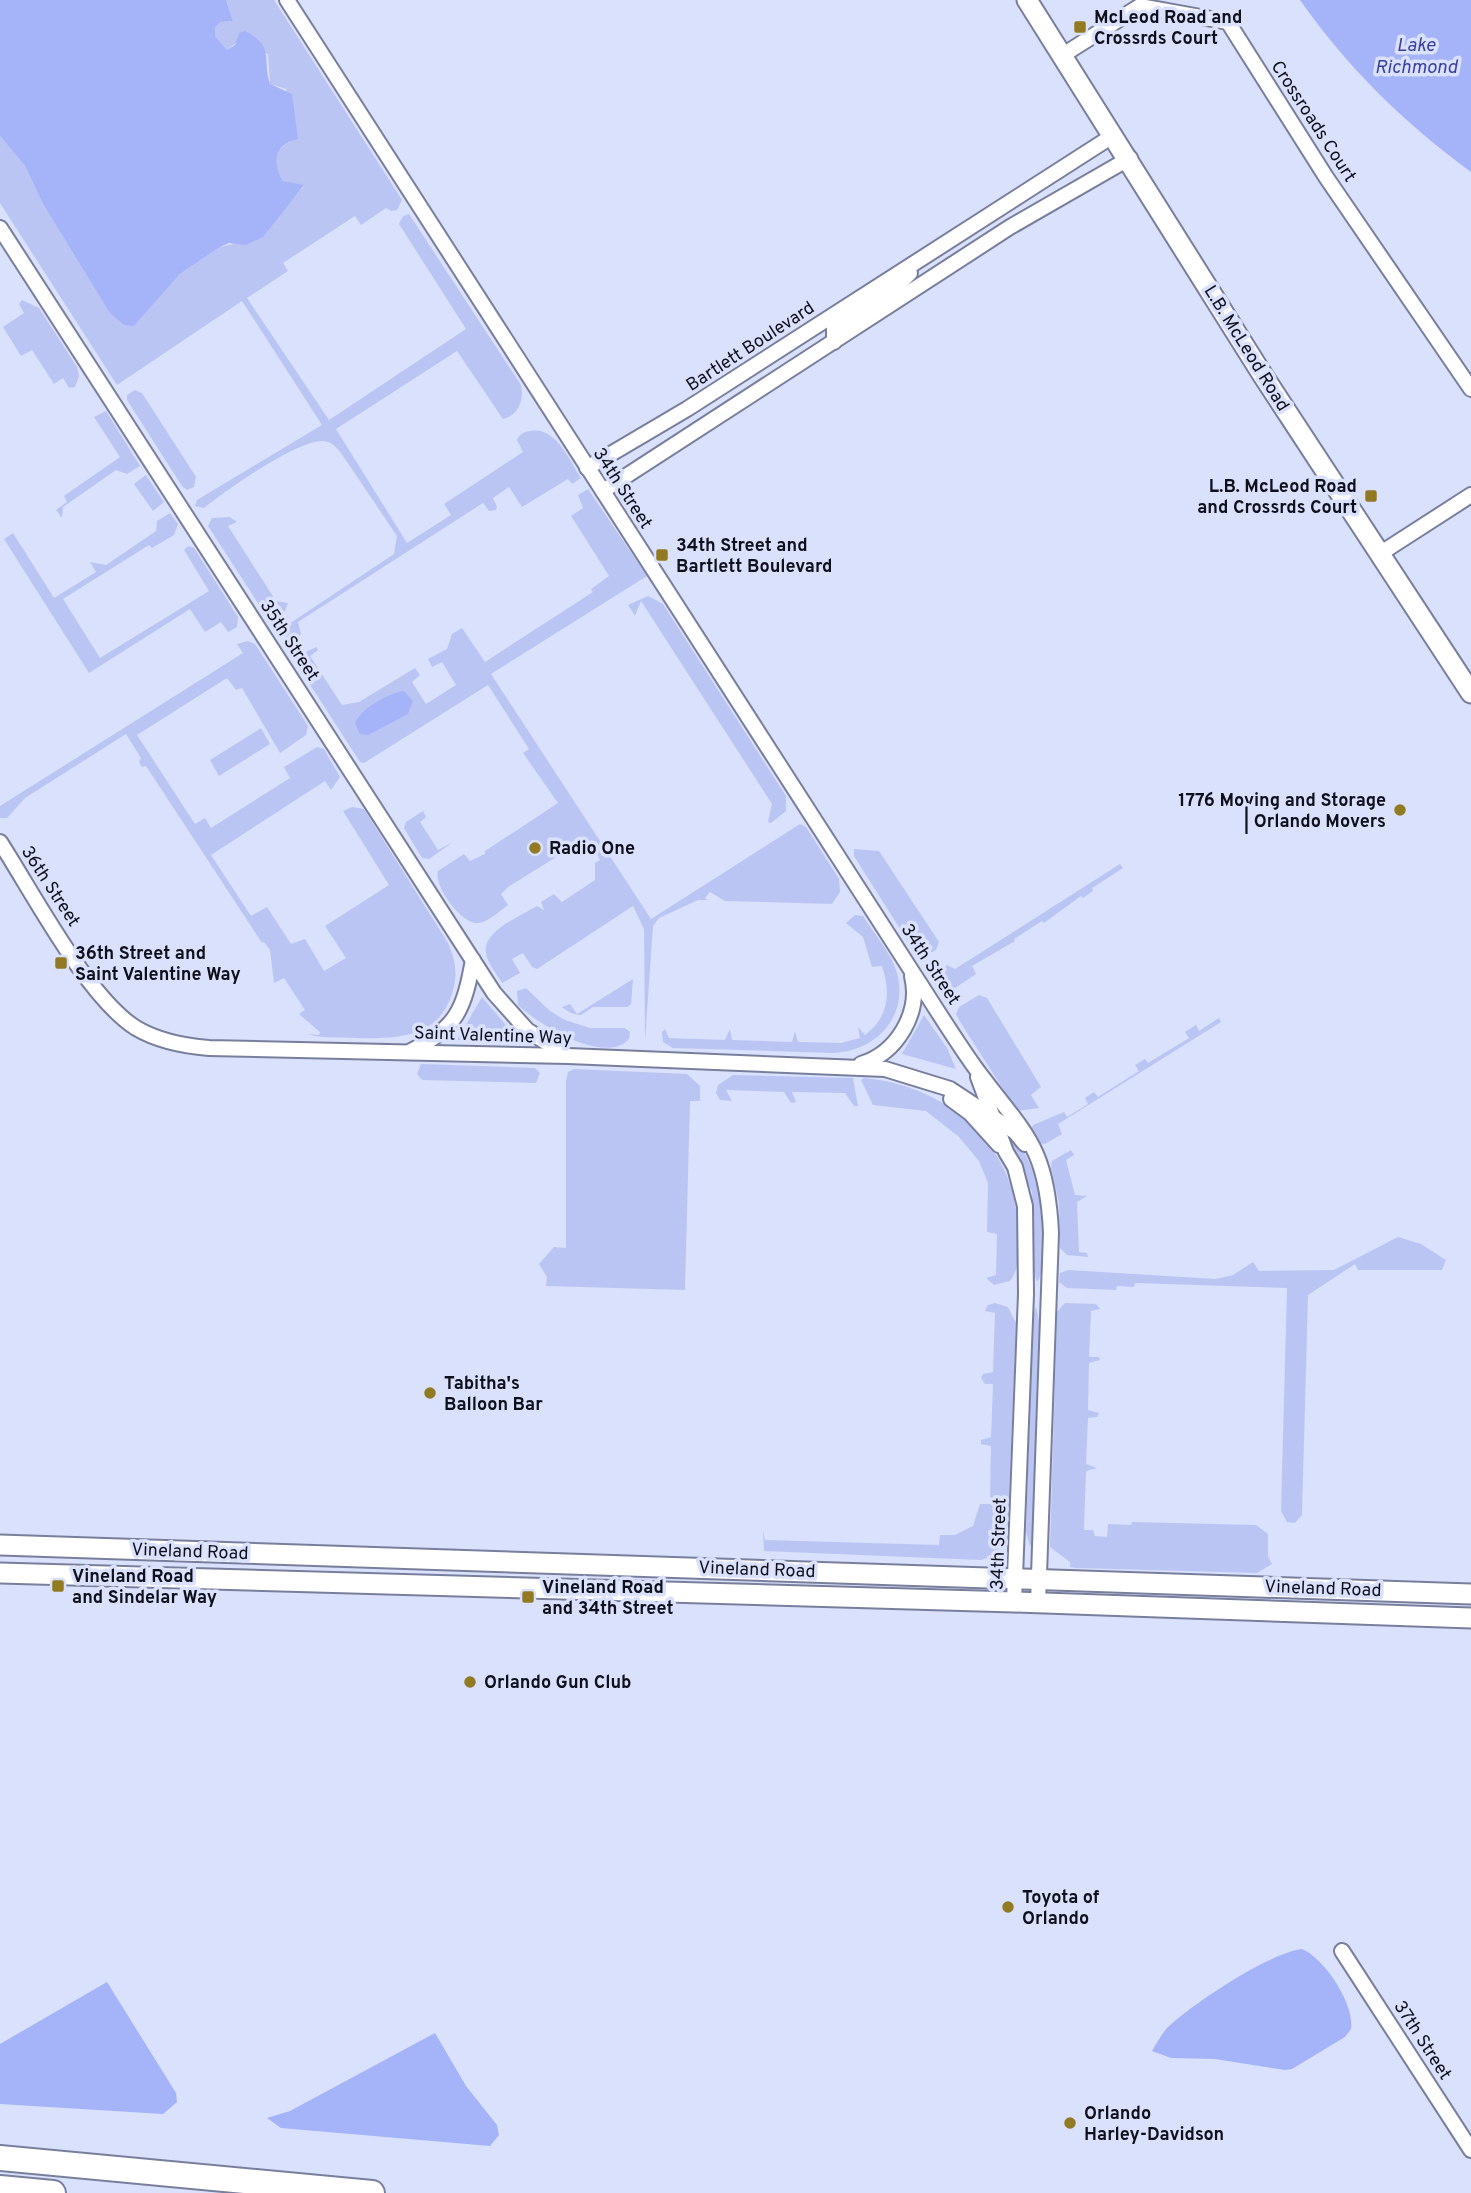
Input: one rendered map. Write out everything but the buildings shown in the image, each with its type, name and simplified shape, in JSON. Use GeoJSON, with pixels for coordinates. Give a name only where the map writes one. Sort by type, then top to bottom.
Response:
{"type":"FeatureCollection","features":[{"type":"Feature","properties":{"kind":"highway"},"geometry":{"type":"LineString","coordinates":[[0,2158],[372,2193]]}},
{"type":"Feature","properties":{"kind":"highway"},"geometry":{"type":"LineString","coordinates":[[0,2188],[53,2193]]}},
{"type":"Feature","properties":{"kind":"street","name":"34th Street"},"geometry":{"type":"LineString","coordinates":[[288,0],[911,970],[974,1066],[1028,1136],[1040,1159],[1049,1194],[1051,1261],[1038,1603]]}},
{"type":"Feature","properties":{"kind":"street","name":"L.B. McLeod Road"},"geometry":{"type":"LineString","coordinates":[[1027,0],[1130,158],[1262,374],[1471,692]]}},
{"type":"Feature","properties":{"kind":"street","name":"Crossroads Court"},"geometry":{"type":"LineString","coordinates":[[1063,55],[1140,6],[1227,22],[1326,177],[1471,388]]}},
{"type":"Feature","properties":{"kind":"street","name":"Bartlett Boulevard"},"geometry":{"type":"LineString","coordinates":[[587,468],[687,409],[1114,135]]}},
{"type":"Feature","properties":{"kind":"street","name":"Bartlett Boulevard"},"geometry":{"type":"LineString","coordinates":[[603,491],[1029,215],[1130,158]]}},
{"type":"Feature","properties":{"kind":"street","name":"35th Street"},"geometry":{"type":"LineString","coordinates":[[0,228],[472,960],[509,1013],[527,1030],[568,1056]]}},
{"type":"Feature","properties":{"kind":"street","name":"Bartlett Boulevard"},"geometry":{"type":"LineString","coordinates":[[834,342],[834,327],[896,287],[930,252]]}},
{"type":"Feature","properties":{"kind":"street"},"geometry":{"type":"LineString","coordinates":[[1381,553],[1471,495]]}},
{"type":"Feature","properties":{"kind":"street","name":"36th Street"},"geometry":{"type":"LineString","coordinates":[[0,842],[93,986]]}},
{"type":"Feature","properties":{"kind":"street"},"geometry":{"type":"LineString","coordinates":[[409,1052],[450,1027],[466,995],[472,960]]}},
{"type":"Feature","properties":{"kind":"street"},"geometry":{"type":"LineString","coordinates":[[857,1066],[876,1060],[901,1035],[914,1000],[911,970]]}},
{"type":"Feature","properties":{"kind":"street","name":"Saint Valentine Way"},"geometry":{"type":"LineString","coordinates":[[93,986],[114,1010],[135,1027],[167,1041],[194,1047],[857,1066],[911,1074],[950,1089]]}},
{"type":"Feature","properties":{"kind":"street","name":"34th Street"},"geometry":{"type":"LineString","coordinates":[[974,1066],[1006,1152],[1021,1183],[1027,1239],[1014,1602]]}},
{"type":"Feature","properties":{"kind":"street","name":"Saint Valentine Way"},"geometry":{"type":"LineString","coordinates":[[911,1074],[970,1113],[1006,1152]]}},
{"type":"Feature","properties":{"kind":"street","name":"34th Street"},"geometry":{"type":"LineString","coordinates":[[950,1089],[992,1116],[1024,1143],[1049,1194]]}},
{"type":"Feature","properties":{"kind":"street","name":"Vineland Road"},"geometry":{"type":"LineString","coordinates":[[0,1545],[1040,1577],[1471,1594]]}},
{"type":"Feature","properties":{"kind":"street"},"geometry":{"type":"LineString","coordinates":[[363,1556],[365,1584]]}},
{"type":"Feature","properties":{"kind":"street"},"geometry":{"type":"LineString","coordinates":[[590,1590],[591,1563]]}},
{"type":"Feature","properties":{"kind":"street"},"geometry":{"type":"LineString","coordinates":[[746,1569],[747,1594]]}},
{"type":"Feature","properties":{"kind":"street","name":"Vineland Road"},"geometry":{"type":"LineString","coordinates":[[0,1573],[1471,1618]]}},
{"type":"Feature","properties":{"kind":"street","name":"37th Street"},"geometry":{"type":"LineString","coordinates":[[1342,1951],[1471,2150]]}},
{"type":"Feature","properties":{"kind":"shaded area"},"geometry":{"type":"Polygon","coordinates":[[[226,0],[274,0],[402,200],[397,210],[386,208],[361,225],[355,216],[283,263],[288,271],[247,298],[329,420],[466,329],[399,224],[403,216],[409,214],[521,385],[522,396],[517,410],[503,419],[457,351],[336,429],[407,543],[451,515],[444,504],[523,452],[517,440],[525,432],[539,431],[554,439],[581,478],[572,484],[568,479],[522,507],[509,487],[493,498],[496,510],[489,511],[483,503],[298,622],[301,634],[298,638],[282,637],[276,627],[292,622],[394,554],[397,536],[341,453],[329,442],[323,441],[311,443],[279,457],[204,508],[195,506],[197,500],[322,425],[242,301],[117,385],[0,203],[0,136],[25,166],[42,202],[134,326],[180,274],[220,247],[237,243],[287,205],[304,186],[283,181],[276,164],[281,149],[291,141],[286,89],[270,84],[268,54],[237,42],[227,50],[215,36],[215,27],[221,22],[233,21],[226,0]]]}},
{"type":"Feature","properties":{"kind":"shaded area"},"geometry":{"type":"Polygon","coordinates":[[[22,300],[39,308],[77,367],[79,376],[75,387],[69,388],[63,378],[54,384],[32,350],[21,356],[3,327],[24,313],[19,304],[22,300]]]}},
{"type":"Feature","properties":{"kind":"shaded area"},"geometry":{"type":"Polygon","coordinates":[[[135,390],[142,393],[196,477],[194,487],[187,490],[182,486],[127,400],[127,395],[135,390]]]}},
{"type":"Feature","properties":{"kind":"shaded area"},"geometry":{"type":"Polygon","coordinates":[[[106,411],[140,466],[127,474],[116,470],[63,507],[62,518],[56,510],[67,502],[64,496],[120,457],[94,417],[106,411]]]}},
{"type":"Feature","properties":{"kind":"shaded area"},"geometry":{"type":"Polygon","coordinates":[[[146,475],[164,502],[153,511],[134,484],[146,475]]]}},
{"type":"Feature","properties":{"kind":"shaded area"},"geometry":{"type":"Polygon","coordinates":[[[588,489],[647,576],[491,674],[651,919],[800,824],[806,827],[839,879],[840,892],[832,904],[725,901],[710,892],[705,898],[708,900],[698,900],[659,918],[653,926],[645,1041],[644,929],[633,906],[537,969],[532,967],[523,953],[512,959],[520,973],[502,983],[487,957],[486,945],[504,925],[537,906],[544,910],[541,902],[554,894],[562,902],[595,880],[595,863],[600,860],[597,854],[591,857],[580,847],[584,844],[582,841],[508,887],[501,894],[508,905],[483,922],[472,922],[457,912],[440,885],[438,871],[464,854],[470,861],[485,854],[485,851],[558,803],[523,753],[529,749],[488,685],[364,763],[360,762],[300,669],[305,652],[317,647],[318,650],[310,656],[342,705],[359,702],[415,668],[420,675],[412,682],[426,704],[456,685],[442,662],[432,667],[428,659],[447,649],[452,634],[462,628],[485,662],[593,592],[591,589],[609,576],[571,516],[583,508],[578,495],[588,489]]]}},
{"type":"Feature","properties":{"kind":"shaded area"},"geometry":{"type":"Polygon","coordinates":[[[170,513],[178,524],[174,535],[152,548],[149,545],[63,599],[100,658],[209,591],[184,550],[188,546],[194,548],[238,617],[237,627],[228,632],[221,622],[205,632],[190,609],[89,673],[4,539],[13,533],[54,598],[96,572],[90,562],[106,565],[156,531],[157,521],[170,513]]]}},
{"type":"Feature","properties":{"kind":"shaded area"},"geometry":{"type":"Polygon","coordinates":[[[230,517],[237,522],[228,526],[276,601],[288,603],[285,611],[265,614],[208,526],[212,518],[230,517]]]}},
{"type":"Feature","properties":{"kind":"shaded area"},"geometry":{"type":"Polygon","coordinates":[[[648,596],[663,604],[786,796],[786,811],[771,823],[768,822],[772,804],[641,601],[635,616],[628,605],[648,596]]]}},
{"type":"Feature","properties":{"kind":"shaded area"},"geometry":{"type":"Polygon","coordinates":[[[248,641],[255,644],[308,726],[306,735],[280,753],[242,688],[236,690],[227,678],[137,735],[195,824],[205,818],[211,828],[290,778],[284,767],[317,747],[324,749],[340,777],[331,790],[325,781],[211,855],[251,916],[267,907],[291,944],[305,939],[324,971],[346,958],[325,926],[389,885],[343,811],[352,807],[364,809],[448,943],[454,960],[455,984],[447,1006],[439,1018],[428,1027],[387,1038],[325,1037],[307,1034],[319,1035],[320,1032],[299,1014],[305,1010],[284,978],[274,983],[270,950],[262,943],[146,766],[142,767],[139,762],[141,758],[126,734],[25,798],[7,818],[0,818],[0,806],[243,653],[237,644],[248,641]]]}},
{"type":"Feature","properties":{"kind":"shaded area"},"geometry":{"type":"Polygon","coordinates":[[[261,728],[270,744],[219,776],[210,760],[261,728]]]}},
{"type":"Feature","properties":{"kind":"shaded area"},"geometry":{"type":"Polygon","coordinates":[[[423,811],[426,817],[420,822],[438,850],[453,842],[429,859],[422,858],[404,828],[406,822],[423,811]]]}},
{"type":"Feature","properties":{"kind":"shaded area"},"geometry":{"type":"Polygon","coordinates":[[[854,849],[879,851],[939,942],[936,950],[926,955],[914,951],[854,856],[854,849]]]}},
{"type":"Feature","properties":{"kind":"shaded area"},"geometry":{"type":"Polygon","coordinates":[[[1120,864],[1123,868],[1092,888],[1093,891],[1083,898],[1081,896],[1044,923],[1042,921],[1014,939],[1015,941],[972,966],[976,974],[949,992],[939,990],[936,975],[947,965],[955,969],[1120,864]]]}},
{"type":"Feature","properties":{"kind":"shaded area"},"geometry":{"type":"Polygon","coordinates":[[[855,915],[863,916],[887,950],[897,973],[898,1004],[893,1017],[875,1039],[848,1051],[832,1053],[673,1048],[663,1042],[662,1032],[665,1029],[669,1038],[725,1040],[730,1029],[732,1040],[792,1042],[795,1031],[798,1042],[841,1043],[860,1038],[858,1027],[865,1035],[883,1012],[887,986],[882,966],[872,967],[863,937],[846,923],[855,915]]]}},
{"type":"Feature","properties":{"kind":"shaded area"},"geometry":{"type":"Polygon","coordinates":[[[633,979],[631,1004],[627,1007],[593,1007],[581,1015],[571,1013],[562,1007],[570,1004],[577,1014],[633,979]]]}},
{"type":"Feature","properties":{"kind":"shaded area"},"geometry":{"type":"Polygon","coordinates":[[[526,988],[550,1011],[565,1020],[590,1028],[625,1028],[630,1032],[629,1039],[618,1046],[604,1048],[588,1045],[555,1031],[518,1005],[517,991],[526,988]]]}},
{"type":"Feature","properties":{"kind":"shaded area"},"geometry":{"type":"Polygon","coordinates":[[[979,995],[987,998],[1041,1087],[1031,1095],[1039,1108],[1017,1111],[959,1020],[956,1014],[959,1007],[979,995]]]}},
{"type":"Feature","properties":{"kind":"shaded area"},"geometry":{"type":"Polygon","coordinates":[[[482,997],[521,1043],[457,1040],[482,997]]]}},
{"type":"Feature","properties":{"kind":"shaded area"},"geometry":{"type":"Polygon","coordinates":[[[924,1015],[947,1048],[956,1069],[902,1054],[924,1015]]]}},
{"type":"Feature","properties":{"kind":"shaded area"},"geometry":{"type":"Polygon","coordinates":[[[1219,1018],[1221,1022],[1058,1124],[1062,1134],[1045,1144],[1038,1143],[1031,1130],[1033,1125],[1064,1112],[1067,1117],[1088,1104],[1085,1098],[1094,1092],[1098,1097],[1139,1071],[1135,1065],[1145,1059],[1148,1063],[1189,1038],[1185,1032],[1196,1025],[1199,1031],[1219,1018]]]}},
{"type":"Feature","properties":{"kind":"shaded area"},"geometry":{"type":"Polygon","coordinates":[[[421,1064],[535,1068],[540,1073],[536,1083],[422,1080],[417,1074],[421,1064]]]}},
{"type":"Feature","properties":{"kind":"shaded area"},"geometry":{"type":"Polygon","coordinates":[[[574,1069],[687,1074],[700,1086],[700,1101],[690,1101],[685,1290],[546,1286],[547,1277],[539,1264],[554,1247],[566,1248],[566,1081],[568,1072],[574,1069]]]}},
{"type":"Feature","properties":{"kind":"shaded area"},"geometry":{"type":"Polygon","coordinates":[[[733,1075],[853,1078],[858,1106],[854,1106],[845,1093],[792,1092],[796,1102],[791,1103],[784,1092],[726,1090],[732,1101],[720,1100],[716,1093],[718,1085],[733,1075]]]}},
{"type":"Feature","properties":{"kind":"shaded area"},"geometry":{"type":"Polygon","coordinates":[[[864,1078],[894,1083],[922,1092],[948,1106],[971,1124],[990,1145],[1004,1170],[1014,1198],[1018,1256],[1010,1281],[994,1285],[986,1278],[996,1275],[997,1234],[987,1232],[988,1183],[979,1161],[959,1137],[926,1111],[873,1105],[861,1080],[864,1078]]]}},
{"type":"Feature","properties":{"kind":"shaded area"},"geometry":{"type":"Polygon","coordinates":[[[1008,1136],[1029,1161],[1042,1204],[1045,1249],[1043,1268],[1037,1282],[1034,1272],[1032,1192],[1008,1136]]]}},
{"type":"Feature","properties":{"kind":"shaded area"},"geometry":{"type":"Polygon","coordinates":[[[1071,1150],[1074,1155],[1066,1160],[1075,1195],[1087,1196],[1077,1202],[1079,1252],[1087,1253],[1088,1257],[1067,1255],[1060,1248],[1059,1203],[1051,1168],[1052,1161],[1071,1150]]]}},
{"type":"Feature","properties":{"kind":"shaded area"},"geometry":{"type":"Polygon","coordinates":[[[1398,1237],[1421,1244],[1446,1260],[1442,1270],[1358,1270],[1355,1264],[1308,1295],[1302,1515],[1295,1523],[1287,1522],[1281,1511],[1287,1288],[1135,1283],[1134,1287],[1117,1286],[1116,1290],[1067,1288],[1059,1282],[1060,1273],[1068,1270],[1216,1279],[1233,1275],[1253,1262],[1259,1271],[1334,1270],[1398,1237]]]}},
{"type":"Feature","properties":{"kind":"shaded area"},"geometry":{"type":"Polygon","coordinates":[[[995,1303],[1008,1307],[1016,1323],[1007,1547],[1004,1545],[995,1555],[981,1560],[764,1551],[763,1530],[765,1540],[939,1545],[940,1535],[955,1535],[973,1526],[980,1504],[990,1504],[991,1446],[981,1444],[981,1440],[991,1437],[993,1384],[985,1384],[981,1378],[983,1374],[993,1372],[995,1313],[985,1311],[988,1305],[995,1303]]]}},
{"type":"Feature","properties":{"kind":"shaded area"},"geometry":{"type":"Polygon","coordinates":[[[1065,1303],[1096,1304],[1100,1309],[1091,1311],[1089,1357],[1099,1357],[1100,1360],[1089,1363],[1088,1410],[1099,1413],[1097,1417],[1088,1418],[1086,1464],[1097,1468],[1086,1471],[1084,1530],[1093,1530],[1095,1536],[1107,1537],[1108,1524],[1131,1525],[1132,1522],[1256,1525],[1268,1534],[1268,1556],[1272,1564],[1257,1573],[1076,1568],[1070,1567],[1070,1562],[1050,1547],[1057,1312],[1065,1303]]]}},
{"type":"Feature","properties":{"kind":"shaded area"},"geometry":{"type":"Polygon","coordinates":[[[1036,1306],[1040,1326],[1034,1536],[1030,1547],[1026,1531],[1033,1316],[1036,1306]]]}},
{"type":"Feature","properties":{"kind":"water"},"geometry":{"type":"Polygon","coordinates":[[[0,0],[226,0],[233,21],[221,22],[215,27],[215,36],[227,50],[235,45],[239,33],[245,31],[254,37],[264,48],[270,84],[292,94],[298,139],[284,145],[280,150],[277,155],[277,168],[283,181],[304,185],[263,237],[246,245],[229,243],[220,247],[180,274],[134,326],[124,325],[110,313],[42,202],[25,166],[0,136],[0,0]]]}},
{"type":"Feature","properties":{"kind":"water","name":"Lake Richmond"},"geometry":{"type":"Polygon","coordinates":[[[1300,0],[1471,0],[1471,172],[1423,134],[1378,93],[1338,49],[1300,0]]]}},
{"type":"Feature","properties":{"kind":"water"},"geometry":{"type":"Polygon","coordinates":[[[404,691],[413,701],[408,714],[368,735],[360,734],[355,723],[363,712],[383,698],[404,691]]]}},
{"type":"Feature","properties":{"kind":"water"},"geometry":{"type":"Polygon","coordinates":[[[1302,1949],[1320,1962],[1343,1995],[1351,2019],[1351,2029],[1345,2037],[1292,2069],[1285,2070],[1215,2059],[1171,2058],[1152,2051],[1167,2028],[1194,2006],[1251,1969],[1302,1949]]]}},
{"type":"Feature","properties":{"kind":"water"},"geometry":{"type":"Polygon","coordinates":[[[107,1982],[176,2093],[177,2102],[163,2114],[0,2104],[0,2044],[107,1982]]]}},
{"type":"Feature","properties":{"kind":"water"},"geometry":{"type":"Polygon","coordinates":[[[435,2033],[466,2086],[497,2125],[499,2135],[490,2146],[281,2128],[267,2118],[290,2111],[435,2033]]]}},
{"type":"Feature","properties":{"kind":"place","name":"McLeod Road and Crossrds Court"},"geometry":{"type":"Point","coordinates":[1080,27]}},
{"type":"Feature","properties":{"kind":"place","name":"L.B. McLeod Road and Crossrds Court"},"geometry":{"type":"Point","coordinates":[1371,496]}},
{"type":"Feature","properties":{"kind":"place","name":"34th Street and Bartlett Boulevard"},"geometry":{"type":"Point","coordinates":[662,555]}},
{"type":"Feature","properties":{"kind":"place","name":"1776 Moving and Storage | Orlando Movers"},"geometry":{"type":"Point","coordinates":[1400,810]}},
{"type":"Feature","properties":{"kind":"place","name":"Radio One"},"geometry":{"type":"Point","coordinates":[535,848]}},
{"type":"Feature","properties":{"kind":"place","name":"36th Street and Saint Valentine Way"},"geometry":{"type":"Point","coordinates":[61,963]}},
{"type":"Feature","properties":{"kind":"place","name":"Tabitha's Balloon Bar"},"geometry":{"type":"Point","coordinates":[430,1393]}},
{"type":"Feature","properties":{"kind":"place","name":"Vineland Road and Sindelar Way"},"geometry":{"type":"Point","coordinates":[58,1586]}},
{"type":"Feature","properties":{"kind":"place","name":"Vineland Road and 34th Street"},"geometry":{"type":"Point","coordinates":[528,1597]}},
{"type":"Feature","properties":{"kind":"place","name":"Orlando Gun Club"},"geometry":{"type":"Point","coordinates":[470,1682]}},
{"type":"Feature","properties":{"kind":"place","name":"Toyota of Orlando"},"geometry":{"type":"Point","coordinates":[1008,1907]}},
{"type":"Feature","properties":{"kind":"place","name":"Orlando Harley-Davidson"},"geometry":{"type":"Point","coordinates":[1070,2123]}}]}
